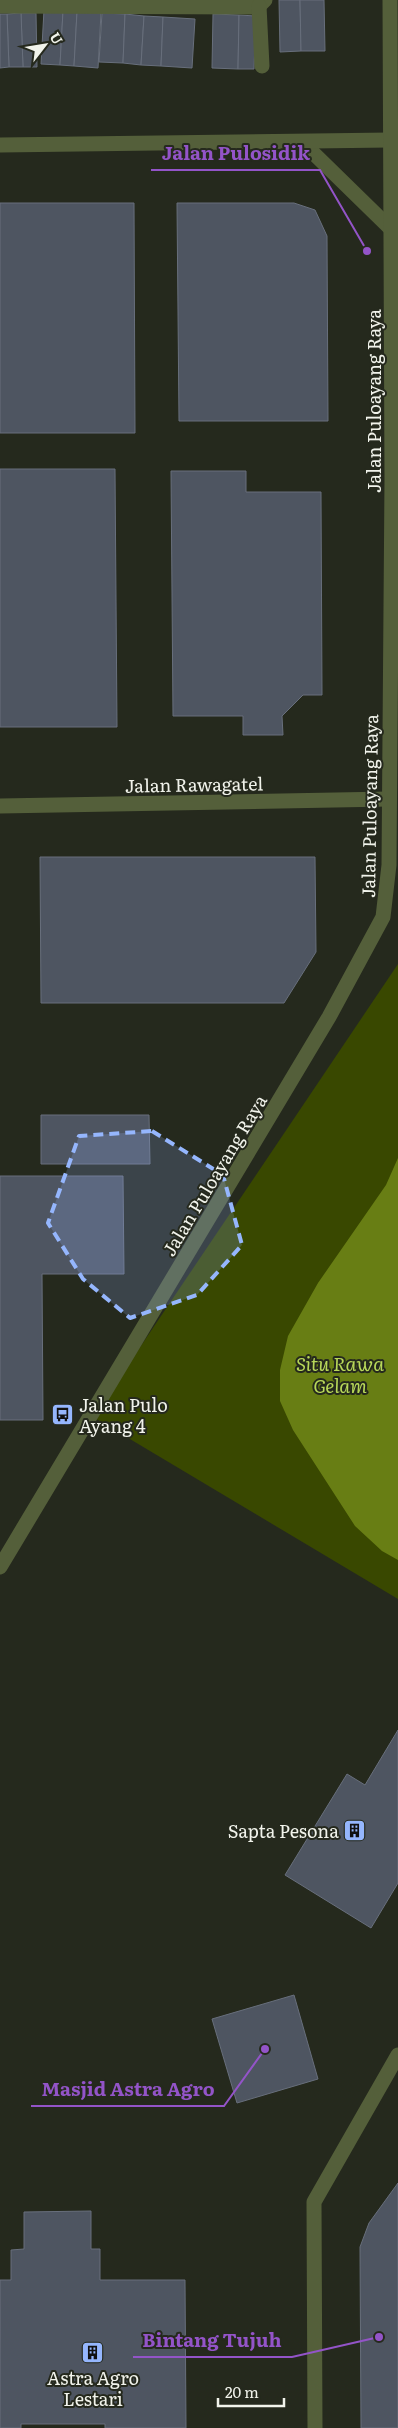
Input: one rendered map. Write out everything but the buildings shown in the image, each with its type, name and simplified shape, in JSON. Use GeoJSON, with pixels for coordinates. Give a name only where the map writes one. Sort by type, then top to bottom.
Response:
{"type":"FeatureCollection","features":[{"type":"Feature","properties":{"kind":"street","name":"Jalan Puloayang Raya"},"geometry":{"type":"LineString","coordinates":[[0,1568],[318,1038],[383,917],[390,865],[392,479],[390,0]]}},
{"type":"Feature","properties":{"kind":"street"},"geometry":{"type":"LineString","coordinates":[[0,6],[27,4],[262,3],[262,66]]}},
{"type":"Feature","properties":{"kind":"street"},"geometry":{"type":"LineString","coordinates":[[0,144],[390,140]]}},
{"type":"Feature","properties":{"kind":"street"},"geometry":{"type":"LineString","coordinates":[[302,142],[391,229]]}},
{"type":"Feature","properties":{"kind":"street","name":"Jalan Rawagatel"},"geometry":{"type":"LineString","coordinates":[[0,806],[389,798]]}},
{"type":"Feature","properties":{"kind":"street"},"geometry":{"type":"LineString","coordinates":[[315,2428],[314,2202],[398,2055]]}},
{"type":"Feature","properties":{"kind":"highlighted area"},"geometry":{"type":"Polygon","coordinates":[[[152,1131],[223,1175],[242,1245],[197,1295],[130,1318],[83,1279],[48,1223],[79,1136],[152,1131]]]}},
{"type":"Feature","properties":{"kind":"shaded area"},"geometry":{"type":"Polygon","coordinates":[[[398,964],[398,1599],[93,1417],[398,964]]]}},
{"type":"Feature","properties":{"kind":"water","name":"Situ Rawa Gelam"},"geometry":{"type":"Polygon","coordinates":[[[398,1158],[398,1560],[382,1551],[355,1526],[293,1430],[280,1401],[280,1370],[288,1336],[318,1283],[386,1185],[398,1158]]]}},
{"type":"Feature","properties":{"kind":"place","name":"Jalan Pulosidik"},"geometry":{"type":"Point","coordinates":[367,251]}},
{"type":"Feature","properties":{"kind":"place","name":"Jalan Pulo Ayang 4"},"geometry":{"type":"Point","coordinates":[63,1414]}},
{"type":"Feature","properties":{"kind":"place","name":"Sapta Pesona"},"geometry":{"type":"Point","coordinates":[355,1830]}},
{"type":"Feature","properties":{"kind":"place","name":"Masjid Astra Agro"},"geometry":{"type":"Point","coordinates":[265,2049]}},
{"type":"Feature","properties":{"kind":"place","name":"Bintang Tujuh"},"geometry":{"type":"Point","coordinates":[379,2337]}},
{"type":"Feature","properties":{"kind":"place","name":"Astra Agro Lestari"},"geometry":{"type":"Point","coordinates":[93,2352]}}]}
